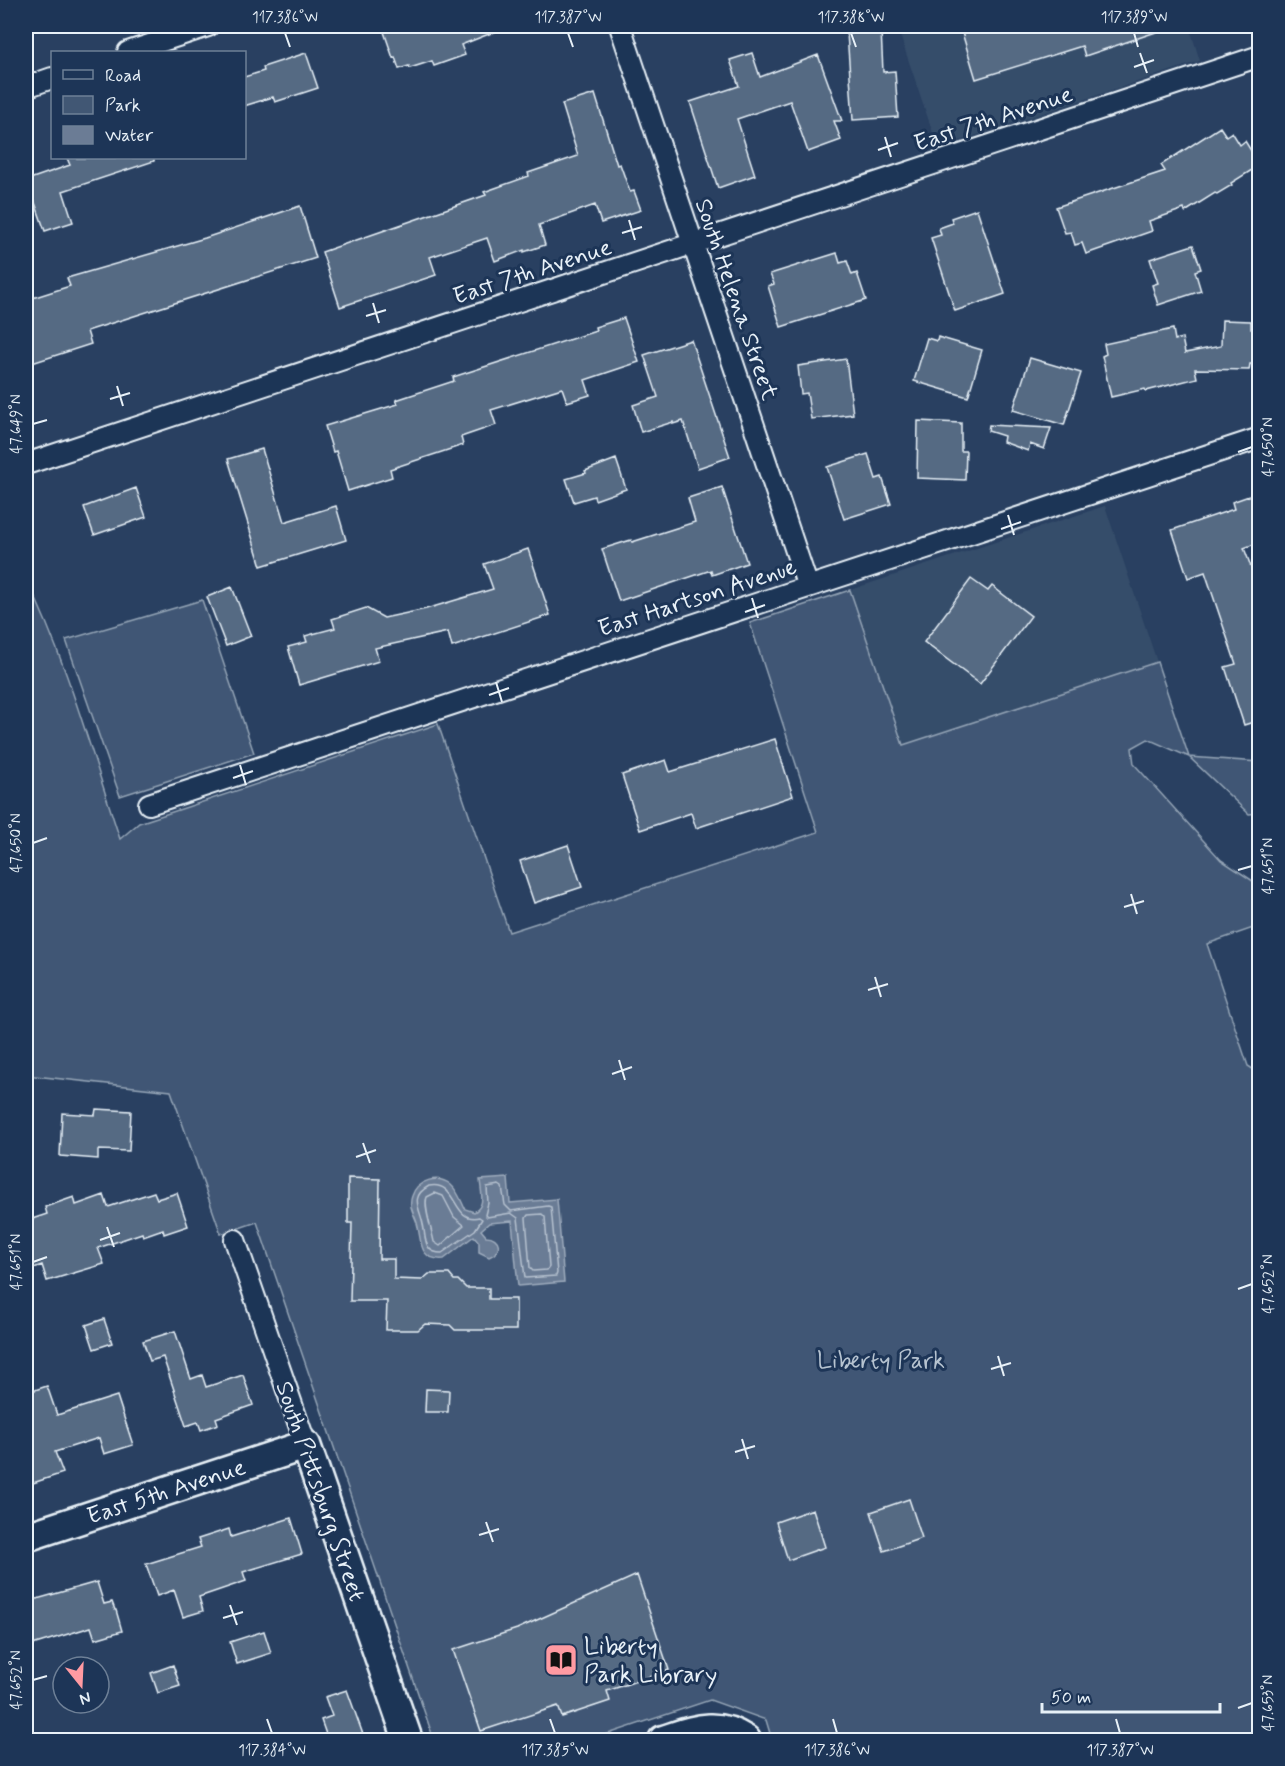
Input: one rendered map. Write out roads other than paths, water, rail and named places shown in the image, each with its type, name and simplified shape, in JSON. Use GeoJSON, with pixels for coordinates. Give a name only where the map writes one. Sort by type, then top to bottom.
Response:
{"type":"FeatureCollection","features":[{"type":"Feature","properties":{"kind":"street"},"geometry":{"type":"LineString","coordinates":[[131,51],[208,26]]}},
{"type":"Feature","properties":{"kind":"street","name":"South Helena Street"},"geometry":{"type":"LineString","coordinates":[[620,26],[808,587]]}},
{"type":"Feature","properties":{"kind":"street","name":"East 7th Avenue"},"geometry":{"type":"LineString","coordinates":[[26,464],[1260,56]]}},
{"type":"Feature","properties":{"kind":"street"},"geometry":{"type":"LineString","coordinates":[[26,87],[51,78]]}},
{"type":"Feature","properties":{"kind":"street","name":"East Hartson Avenue"},"geometry":{"type":"LineString","coordinates":[[149,804],[1260,438]]}},
{"type":"Feature","properties":{"kind":"street","name":"South Pittsburg Street"},"geometry":{"type":"LineString","coordinates":[[235,1240],[408,1740]]}},
{"type":"Feature","properties":{"kind":"street","name":"East 5th Avenue"},"geometry":{"type":"LineString","coordinates":[[26,1537],[306,1445]]}},
{"type":"Feature","properties":{"kind":"street"},"geometry":{"type":"LineString","coordinates":[[663,1740],[702,1727],[739,1736]]}},
{"type":"Feature","properties":{"kind":"water"},"geometry":{"type":"Polygon","coordinates":[[[508,1178],[510,1203],[557,1199],[564,1282],[518,1286],[512,1221],[489,1223],[481,1230],[486,1236],[497,1241],[497,1252],[489,1257],[479,1252],[479,1242],[474,1236],[444,1259],[436,1259],[425,1253],[411,1203],[418,1186],[434,1179],[446,1182],[456,1190],[465,1209],[474,1212],[481,1202],[480,1180],[508,1178]]]}},
{"type":"Feature","properties":{"kind":"place","name":"Liberty Park Library"},"geometry":{"type":"Point","coordinates":[561,1660]}},
{"type":"Feature","properties":{"kind":"park label","name":"Liberty Park"},"geometry":{"type":"Point","coordinates":[881,1360]}}]}
